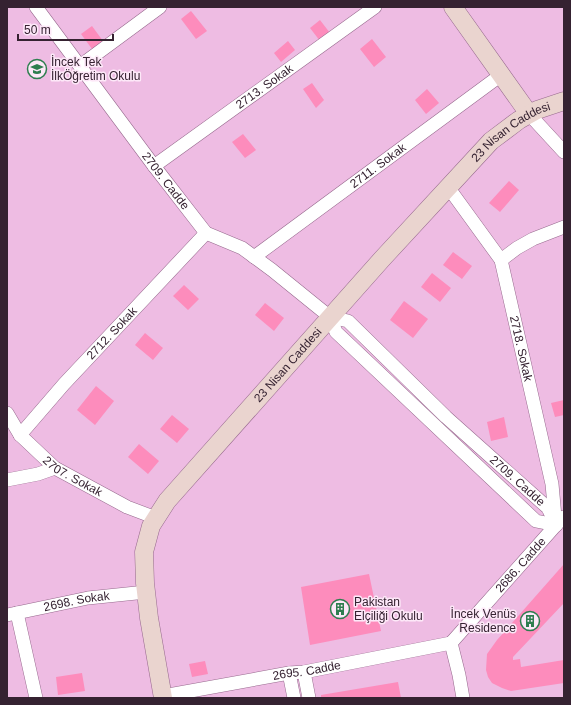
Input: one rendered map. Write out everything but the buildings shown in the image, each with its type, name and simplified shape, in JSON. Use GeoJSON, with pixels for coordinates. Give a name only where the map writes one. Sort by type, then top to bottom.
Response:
{"type":"FeatureCollection","features":[{"type":"Feature","properties":{"kind":"main road"},"geometry":{"type":"LineString","coordinates":[[453,7],[529,114]]}},
{"type":"Feature","properties":{"kind":"main road","name":"23 Nisan Caddesi"},"geometry":{"type":"LineString","coordinates":[[163,697],[149,618],[144,552],[151,526],[167,501],[382,259],[491,141],[529,114],[564,101]]}},
{"type":"Feature","properties":{"kind":"street","name":"2709. Cadde"},"geometry":{"type":"LineString","coordinates":[[36,7],[154,166],[206,233],[242,248],[330,317],[348,321],[446,418],[548,508],[560,521]]}},
{"type":"Feature","properties":{"kind":"street"},"geometry":{"type":"LineString","coordinates":[[80,66],[160,7]]}},
{"type":"Feature","properties":{"kind":"street","name":"2713. Sokak"},"geometry":{"type":"LineString","coordinates":[[154,166],[375,7]]}},
{"type":"Feature","properties":{"kind":"street","name":"2711. Sokak"},"geometry":{"type":"LineString","coordinates":[[254,257],[501,75]]}},
{"type":"Feature","properties":{"kind":"street"},"geometry":{"type":"LineString","coordinates":[[529,114],[564,152]]}},
{"type":"Feature","properties":{"kind":"street","name":"2718. Sokak"},"geometry":{"type":"LineString","coordinates":[[448,187],[501,260],[560,521]]}},
{"type":"Feature","properties":{"kind":"street"},"geometry":{"type":"LineString","coordinates":[[501,260],[517,248],[533,239],[564,227]]}},
{"type":"Feature","properties":{"kind":"street","name":"2712. Sokak"},"geometry":{"type":"LineString","coordinates":[[20,435],[64,384],[206,233]]}},
{"type":"Feature","properties":{"kind":"street","name":"2707. Sokak"},"geometry":{"type":"LineString","coordinates":[[7,413],[20,435],[55,468],[127,507],[156,518]]}},
{"type":"Feature","properties":{"kind":"street"},"geometry":{"type":"LineString","coordinates":[[7,480],[38,474],[55,468]]}},
{"type":"Feature","properties":{"kind":"street","name":"2686. Cadde"},"geometry":{"type":"LineString","coordinates":[[451,643],[560,521]]}},
{"type":"Feature","properties":{"kind":"street","name":"2698. Sokak"},"geometry":{"type":"LineString","coordinates":[[12,614],[88,598],[146,592]]}},
{"type":"Feature","properties":{"kind":"street"},"geometry":{"type":"LineString","coordinates":[[12,614],[36,698]]}},
{"type":"Feature","properties":{"kind":"street"},"geometry":{"type":"LineString","coordinates":[[451,643],[463,698]]}},
{"type":"Feature","properties":{"kind":"street","name":"2695. Cadde"},"geometry":{"type":"LineString","coordinates":[[163,697],[289,673],[304,672],[451,643]]}},
{"type":"Feature","properties":{"kind":"street"},"geometry":{"type":"LineString","coordinates":[[304,672],[309,698]]}},
{"type":"Feature","properties":{"kind":"street"},"geometry":{"type":"LineString","coordinates":[[289,673],[294,698]]}},
{"type":"Feature","properties":{"kind":"place","name":"İncek Tek İlkÖğretim Okulu"},"geometry":{"type":"Point","coordinates":[37,69]}},
{"type":"Feature","properties":{"kind":"place","name":"Pakistan Elçiliği Okulu"},"geometry":{"type":"Point","coordinates":[340,609]}},
{"type":"Feature","properties":{"kind":"place","name":"İncek Venüs Residence"},"geometry":{"type":"Point","coordinates":[530,621]}}]}
